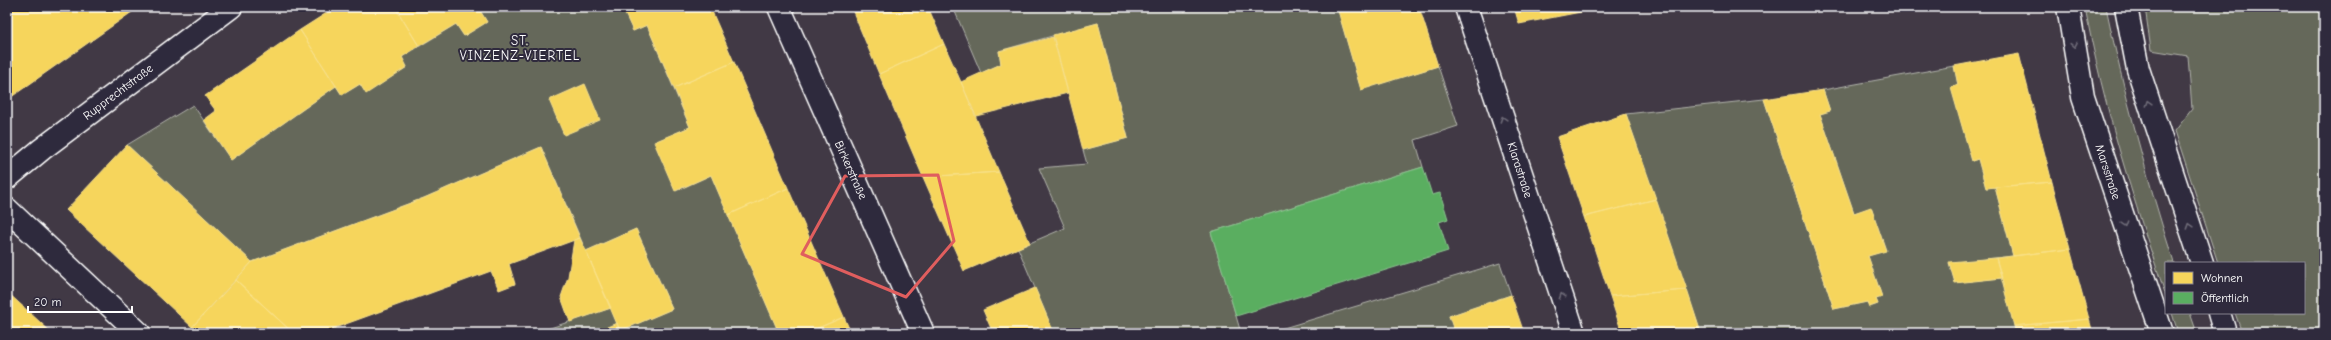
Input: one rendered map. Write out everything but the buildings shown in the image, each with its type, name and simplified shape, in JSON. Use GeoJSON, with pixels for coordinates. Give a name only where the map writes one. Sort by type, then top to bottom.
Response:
{"type":"FeatureCollection","features":[{"type":"Feature","properties":{"kind":"street","name":"Rupprechtstraße"},"geometry":{"type":"LineString","coordinates":[[7,178],[42,149],[231,7]]}},
{"type":"Feature","properties":{"kind":"street","name":"Birkerstraße"},"geometry":{"type":"LineString","coordinates":[[779,7],[924,333]]}},
{"type":"Feature","properties":{"kind":"street","name":"Klarastraße"},"geometry":{"type":"LineString","coordinates":[[1466,7],[1574,333]]}},
{"type":"Feature","properties":{"kind":"street","name":"Marsstraße"},"geometry":{"type":"LineString","coordinates":[[2068,7],[2083,97],[2162,333]]}},
{"type":"Feature","properties":{"kind":"street"},"geometry":{"type":"LineString","coordinates":[[2126,7],[2138,69],[2202,262]]}},
{"type":"Feature","properties":{"kind":"street"},"geometry":{"type":"LineString","coordinates":[[7,209],[138,333]]}},
{"type":"Feature","properties":{"kind":"street"},"geometry":{"type":"LineString","coordinates":[[2219,314],[2225,333]]}},
{"type":"Feature","properties":{"kind":"highlighted area"},"geometry":{"type":"Polygon","coordinates":[[[938,175],[954,241],[906,297],[802,254],[845,176],[938,175]]]}},
{"type":"Feature","properties":{"kind":"green space"},"geometry":{"type":"Polygon","coordinates":[[[483,7],[622,7],[633,31],[647,25],[690,127],[655,142],[676,191],[711,175],[779,333],[621,333],[620,331],[672,309],[636,229],[586,251],[541,147],[424,198],[252,262],[127,145],[193,105],[231,160],[336,86],[342,95],[360,84],[366,93],[407,67],[402,57],[456,24],[464,36],[487,22],[479,9],[483,7]]]}},
{"type":"Feature","properties":{"kind":"green space"},"geometry":{"type":"Polygon","coordinates":[[[953,7],[1183,7],[1184,11],[1198,7],[1337,7],[1361,89],[1438,66],[1458,126],[1415,140],[1423,167],[1211,232],[1241,333],[1054,333],[1018,248],[1065,228],[1039,168],[1087,164],[1083,150],[1128,138],[1098,23],[999,51],[1001,64],[981,73],[953,7]]]}},
{"type":"Feature","properties":{"kind":"green space"},"geometry":{"type":"Polygon","coordinates":[[[2085,7],[2106,7],[2120,71],[2137,136],[2174,262],[2165,262],[2165,293],[2120,153],[2092,44],[2085,7]]]}},
{"type":"Feature","properties":{"kind":"green space"},"geometry":{"type":"Polygon","coordinates":[[[2145,7],[2324,7],[2324,333],[2242,333],[2235,314],[2305,314],[2305,262],[2218,262],[2175,131],[2192,109],[2188,56],[2151,50],[2145,7]]]}},
{"type":"Feature","properties":{"kind":"green space"},"geometry":{"type":"Polygon","coordinates":[[[1954,66],[1958,85],[1952,88],[1972,161],[1978,159],[1986,188],[1995,187],[2013,256],[1949,263],[1955,282],[2002,278],[2016,333],[1701,333],[1626,114],[1764,99],[1834,309],[1867,302],[1870,307],[1878,304],[1876,299],[1882,297],[1868,256],[1886,250],[1871,208],[1854,213],[1820,114],[1830,111],[1823,90],[1954,66]]]}},
{"type":"Feature","properties":{"kind":"green space"},"geometry":{"type":"Polygon","coordinates":[[[1500,263],[1511,295],[1449,316],[1455,333],[1267,333],[1500,263]]]}},
{"type":"Feature","properties":{"kind":"green space"},"geometry":{"type":"Polygon","coordinates":[[[611,308],[617,323],[593,333],[535,333],[611,308]]]}},
{"type":"Feature","properties":{"kind":"green space"},"geometry":{"type":"Polygon","coordinates":[[[2172,314],[2190,314],[2197,333],[2178,333],[2172,314]]]}},
{"type":"Feature","properties":{"kind":"district","name":"ST. VINZENZ-VIERTEL"},"geometry":{"type":"Point","coordinates":[520,48]}}]}
